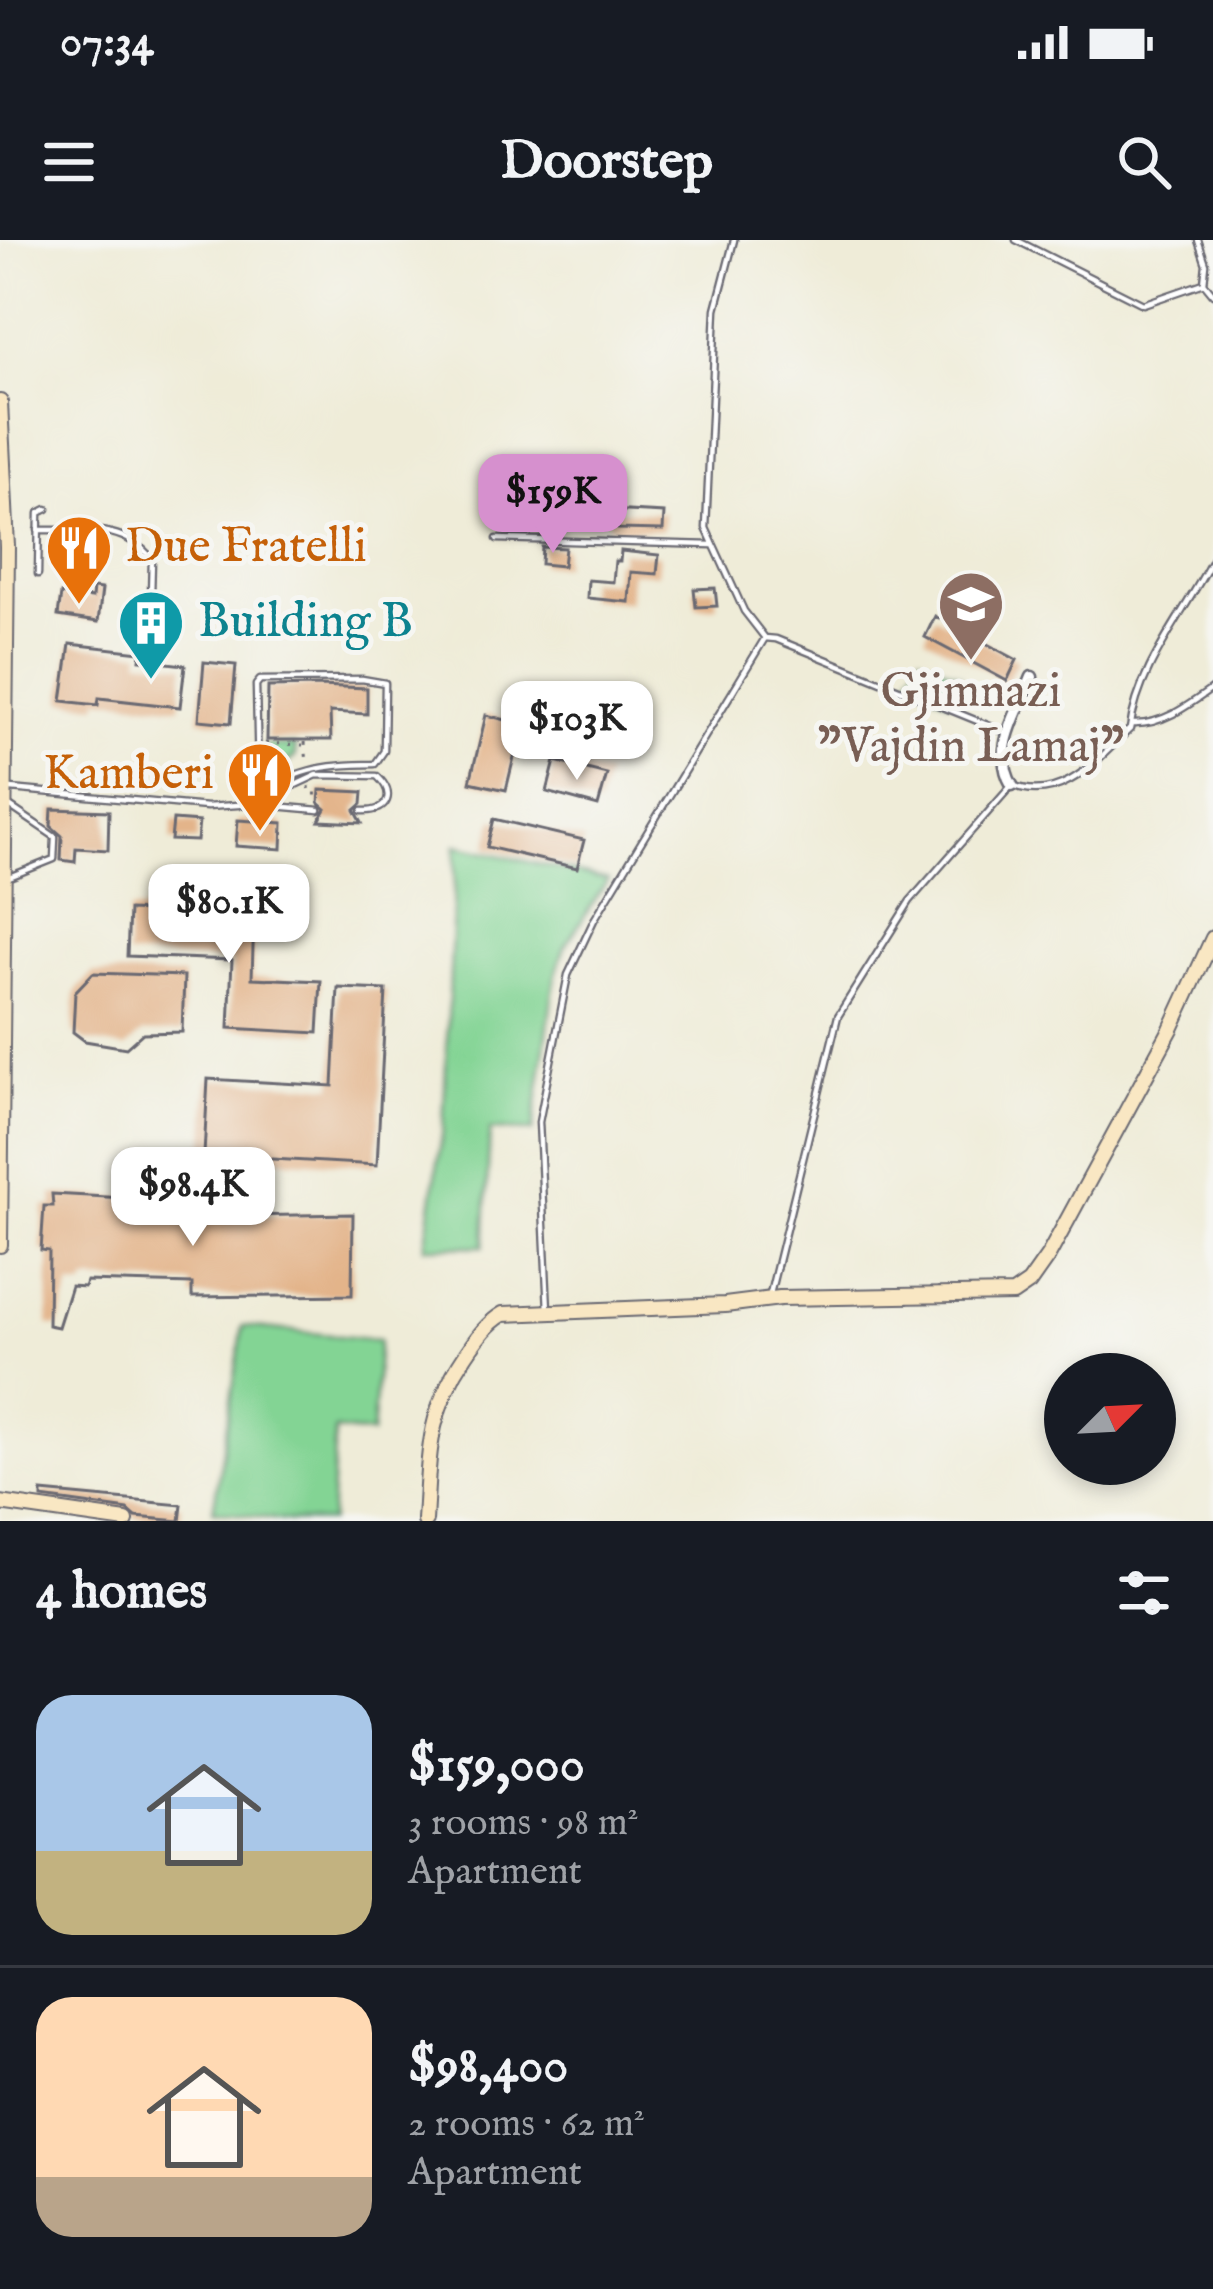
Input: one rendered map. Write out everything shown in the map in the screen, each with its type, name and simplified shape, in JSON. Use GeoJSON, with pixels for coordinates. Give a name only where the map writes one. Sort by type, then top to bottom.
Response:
{"type":"FeatureCollection","features":[{"type":"Feature","properties":{"kind":"street"},"geometry":{"type":"LineString","coordinates":[[0,402],[7,547],[0,1245]]}},
{"type":"Feature","properties":{"kind":"street"},"geometry":{"type":"LineString","coordinates":[[1012,784],[1004,757],[1007,733],[1032,677]]}},
{"type":"Feature","properties":{"kind":"street"},"geometry":{"type":"LineString","coordinates":[[425,1521],[433,1423],[451,1377],[495,1319],[513,1312],[548,1310],[1013,1294],[1029,1283],[1160,1049],[1213,938]]}},
{"type":"Feature","properties":{"kind":"street"},"geometry":{"type":"LineString","coordinates":[[0,1503],[126,1521]]}},
{"type":"Feature","properties":{"kind":"lane"},"geometry":{"type":"LineString","coordinates":[[734,240],[716,309],[706,527],[744,611],[765,638],[1007,733]]}},
{"type":"Feature","properties":{"kind":"lane"},"geometry":{"type":"LineString","coordinates":[[1016,240],[1133,302],[1155,301],[1204,283]]}},
{"type":"Feature","properties":{"kind":"lane"},"geometry":{"type":"LineString","coordinates":[[1198,240],[1206,264],[1204,283],[1213,294]]}},
{"type":"Feature","properties":{"kind":"lane"},"geometry":{"type":"LineString","coordinates":[[38,574],[39,513],[47,509]]}},
{"type":"Feature","properties":{"kind":"lane"},"geometry":{"type":"LineString","coordinates":[[38,530],[119,532],[141,545],[152,559],[151,595]]}},
{"type":"Feature","properties":{"kind":"lane"},"geometry":{"type":"LineString","coordinates":[[497,539],[712,545]]}},
{"type":"Feature","properties":{"kind":"lane"},"geometry":{"type":"LineString","coordinates":[[1133,724],[1131,710],[1143,674],[1213,558]]}},
{"type":"Feature","properties":{"kind":"lane"},"geometry":{"type":"LineString","coordinates":[[548,1310],[538,1122],[568,975],[594,920],[765,638]]}},
{"type":"Feature","properties":{"kind":"lane"},"geometry":{"type":"LineString","coordinates":[[253,804],[302,771],[327,764],[375,764],[383,751],[386,683],[266,677],[256,685],[262,795]]}},
{"type":"Feature","properties":{"kind":"lane"},"geometry":{"type":"LineString","coordinates":[[769,1300],[838,1016],[910,901],[1012,784],[1040,789],[1079,777],[1133,724],[1179,712],[1213,688]]}},
{"type":"Feature","properties":{"kind":"lane"},"geometry":{"type":"LineString","coordinates":[[253,804],[317,775],[376,776],[388,787],[389,798],[374,811],[362,811]]}},
{"type":"Feature","properties":{"kind":"lane"},"geometry":{"type":"LineString","coordinates":[[5,795],[319,810]]}},
{"type":"Feature","properties":{"kind":"lane"},"geometry":{"type":"LineString","coordinates":[[4,879],[53,860],[55,837],[5,795]]}},
{"type":"Feature","properties":{"kind":"path"},"geometry":{"type":"LineString","coordinates":[[257,743],[305,745]]}},
{"type":"Feature","properties":{"kind":"green space"},"geometry":{"type":"Polygon","coordinates":[[[920,656],[961,676],[949,701],[908,680],[920,656]]]}},
{"type":"Feature","properties":{"kind":"green space"},"geometry":{"type":"Polygon","coordinates":[[[265,745],[295,746],[295,757],[266,779],[265,745]]]}},
{"type":"Feature","properties":{"kind":"green space"},"geometry":{"type":"Polygon","coordinates":[[[456,845],[608,880],[565,946],[555,977],[533,1131],[490,1130],[484,1246],[425,1247],[443,1129],[456,845]]]}},
{"type":"Feature","properties":{"kind":"green space"},"geometry":{"type":"Polygon","coordinates":[[[243,1326],[379,1340],[372,1434],[335,1430],[330,1521],[213,1511],[243,1326]]]}},
{"type":"Feature","properties":{"kind":"building"},"geometry":{"type":"Polygon","coordinates":[[[505,503],[555,507],[554,525],[504,519],[505,503]]]}},
{"type":"Feature","properties":{"kind":"building"},"geometry":{"type":"Polygon","coordinates":[[[609,510],[664,513],[663,530],[618,529],[608,525],[609,510]]]}},
{"type":"Feature","properties":{"kind":"building"},"geometry":{"type":"Polygon","coordinates":[[[542,547],[565,548],[563,566],[541,564],[542,547]]]}},
{"type":"Feature","properties":{"kind":"building"},"geometry":{"type":"Polygon","coordinates":[[[621,551],[659,555],[657,574],[631,572],[629,602],[587,598],[588,580],[613,582],[621,551]]]}},
{"type":"Feature","properties":{"kind":"building","name":"Due Fratelli"},"geometry":{"type":"Polygon","coordinates":[[[93,588],[102,589],[98,622],[58,616],[61,594],[92,598],[93,588]]]}},
{"type":"Feature","properties":{"kind":"building"},"geometry":{"type":"Polygon","coordinates":[[[715,588],[717,606],[696,607],[694,589],[715,588]]]}},
{"type":"Feature","properties":{"kind":"building"},"geometry":{"type":"Polygon","coordinates":[[[935,616],[1017,660],[1007,681],[925,637],[935,616]]]}},
{"type":"Feature","properties":{"kind":"building"},"geometry":{"type":"Polygon","coordinates":[[[70,644],[141,652],[140,660],[185,665],[180,707],[99,698],[98,705],[62,701],[70,644]]]}},
{"type":"Feature","properties":{"kind":"building"},"geometry":{"type":"Polygon","coordinates":[[[204,662],[236,665],[231,723],[199,720],[204,662]]]}},
{"type":"Feature","properties":{"kind":"building"},"geometry":{"type":"Polygon","coordinates":[[[268,687],[367,688],[367,714],[330,712],[331,740],[267,740],[268,687]]]}},
{"type":"Feature","properties":{"kind":"building"},"geometry":{"type":"Polygon","coordinates":[[[486,715],[522,724],[506,790],[470,782],[486,715]]]}},
{"type":"Feature","properties":{"kind":"building"},"geometry":{"type":"Polygon","coordinates":[[[555,761],[607,774],[598,806],[547,792],[555,761]]]}},
{"type":"Feature","properties":{"kind":"building"},"geometry":{"type":"Polygon","coordinates":[[[320,790],[363,792],[362,804],[355,810],[362,823],[319,821],[326,809],[319,803],[320,790]]]}},
{"type":"Feature","properties":{"kind":"building"},"geometry":{"type":"Polygon","coordinates":[[[52,809],[109,811],[108,850],[76,848],[75,862],[61,860],[62,836],[51,826],[52,809]]]}},
{"type":"Feature","properties":{"kind":"building"},"geometry":{"type":"Polygon","coordinates":[[[494,819],[584,840],[577,868],[487,847],[494,819]]]}},
{"type":"Feature","properties":{"kind":"building"},"geometry":{"type":"Polygon","coordinates":[[[173,820],[199,822],[197,841],[171,840],[173,820]]]}},
{"type":"Feature","properties":{"kind":"building","name":"Kamberi"},"geometry":{"type":"Polygon","coordinates":[[[238,820],[283,823],[282,849],[236,846],[238,820]]]}},
{"type":"Feature","properties":{"kind":"building"},"geometry":{"type":"Polygon","coordinates":[[[129,910],[254,915],[252,978],[321,981],[318,1033],[229,1028],[232,960],[127,956],[129,910]]]}},
{"type":"Feature","properties":{"kind":"building"},"geometry":{"type":"Polygon","coordinates":[[[93,973],[184,976],[182,1032],[143,1033],[126,1048],[85,1041],[73,1032],[75,992],[93,973]]]}},
{"type":"Feature","properties":{"kind":"building"},"geometry":{"type":"Polygon","coordinates":[[[338,988],[386,990],[377,1165],[204,1155],[208,1079],[333,1086],[338,988]]]}},
{"type":"Feature","properties":{"kind":"building"},"geometry":{"type":"Polygon","coordinates":[[[52,1194],[233,1204],[234,1216],[353,1214],[352,1295],[192,1297],[192,1284],[86,1281],[84,1287],[71,1286],[58,1327],[48,1325],[49,1251],[41,1250],[44,1206],[53,1206],[52,1194]]]}},
{"type":"Feature","properties":{"kind":"building"},"geometry":{"type":"Polygon","coordinates":[[[42,1492],[182,1505],[180,1521],[42,1498],[42,1492]]]}},
{"type":"Feature","properties":{"kind":"place","name":"Due Fratelli"},"geometry":{"type":"Point","coordinates":[79,607]}},
{"type":"Feature","properties":{"kind":"place","name":"Gjimnazi \"Vajdin Lamaj\""},"geometry":{"type":"Point","coordinates":[971,663]}},
{"type":"Feature","properties":{"kind":"place","name":"Building B"},"geometry":{"type":"Point","coordinates":[151,682]}},
{"type":"Feature","properties":{"kind":"place","name":"Kamberi"},"geometry":{"type":"Point","coordinates":[260,834]}}]}
